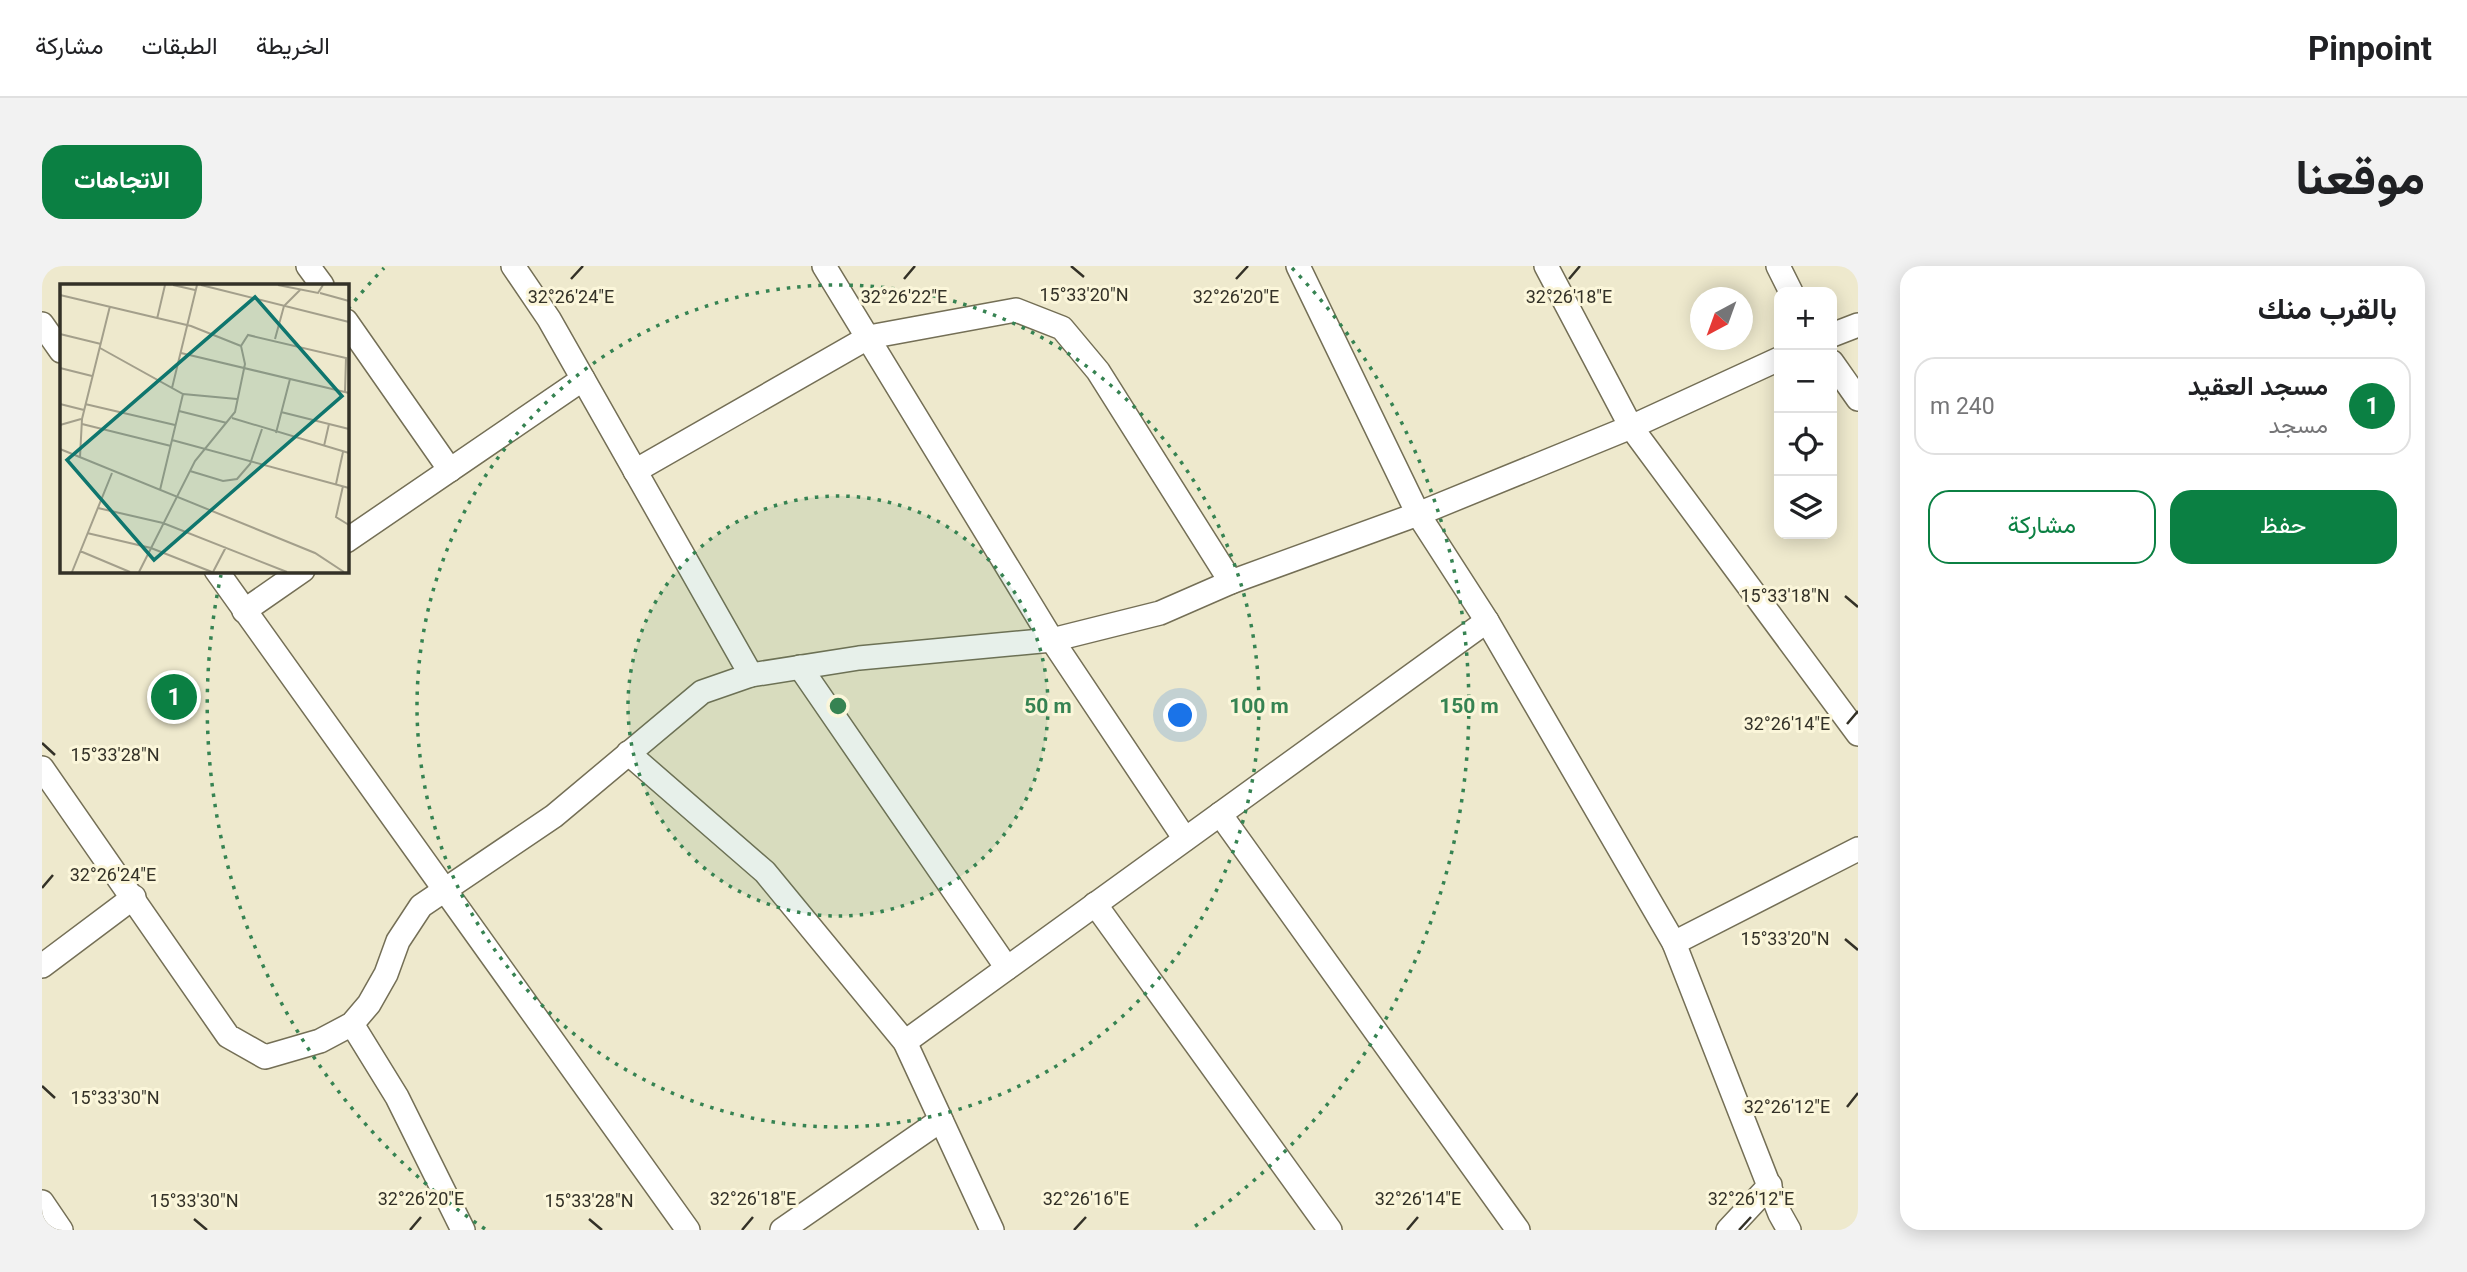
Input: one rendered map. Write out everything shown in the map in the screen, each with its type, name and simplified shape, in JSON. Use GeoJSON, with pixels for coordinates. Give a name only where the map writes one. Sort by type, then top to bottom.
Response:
{"type":"FeatureCollection","features":[{"type":"Feature","properties":{"kind":"street"},"geometry":{"type":"LineString","coordinates":[[308,266],[321,284]]}},
{"type":"Feature","properties":{"kind":"street"},"geometry":{"type":"LineString","coordinates":[[513,266],[549,319],[751,675]]}},
{"type":"Feature","properties":{"kind":"street"},"geometry":{"type":"LineString","coordinates":[[824,266],[1052,640],[1185,839]]}},
{"type":"Feature","properties":{"kind":"street"},"geometry":{"type":"LineString","coordinates":[[1298,266],[1418,514],[1487,621],[1674,943],[1780,1214],[1789,1230]]}},
{"type":"Feature","properties":{"kind":"street"},"geometry":{"type":"LineString","coordinates":[[1546,266],[1631,427],[1858,734]]}},
{"type":"Feature","properties":{"kind":"street"},"geometry":{"type":"LineString","coordinates":[[1778,266],[1788,287]]}},
{"type":"Feature","properties":{"kind":"street"},"geometry":{"type":"LineString","coordinates":[[635,471],[869,337],[1016,310],[1062,328],[1098,371],[1231,582]]}},
{"type":"Feature","properties":{"kind":"street"},"geometry":{"type":"LineString","coordinates":[[42,324],[60,350]]}},
{"type":"Feature","properties":{"kind":"street"},"geometry":{"type":"LineString","coordinates":[[348,324],[450,470]]}},
{"type":"Feature","properties":{"kind":"street"},"geometry":{"type":"LineString","coordinates":[[1837,333],[1858,325]]}},
{"type":"Feature","properties":{"kind":"street"},"geometry":{"type":"LineString","coordinates":[[42,768],[228,1036],[265,1057],[320,1041],[352,1024],[369,1004],[386,974],[398,940],[421,906],[554,816],[702,692],[751,675],[859,658],[1052,640],[1160,613],[1231,582],[1418,514],[1631,427],[1774,361]]}},
{"type":"Feature","properties":{"kind":"street"},"geometry":{"type":"LineString","coordinates":[[1837,369],[1858,399]]}},
{"type":"Feature","properties":{"kind":"street"},"geometry":{"type":"LineString","coordinates":[[348,540],[583,379]]}},
{"type":"Feature","properties":{"kind":"street"},"geometry":{"type":"LineString","coordinates":[[217,572],[688,1230]]}},
{"type":"Feature","properties":{"kind":"street"},"geometry":{"type":"LineString","coordinates":[[244,611],[300,572]]}},
{"type":"Feature","properties":{"kind":"street"},"geometry":{"type":"LineString","coordinates":[[905,1042],[1487,621]]}},
{"type":"Feature","properties":{"kind":"street"},"geometry":{"type":"LineString","coordinates":[[800,667],[1007,968]]}},
{"type":"Feature","properties":{"kind":"street"},"geometry":{"type":"LineString","coordinates":[[628,752],[765,872],[905,1042],[992,1230]]}},
{"type":"Feature","properties":{"kind":"street"},"geometry":{"type":"LineString","coordinates":[[1220,814],[1518,1230]]}},
{"type":"Feature","properties":{"kind":"street"},"geometry":{"type":"LineString","coordinates":[[1674,943],[1858,849]]}},
{"type":"Feature","properties":{"kind":"street"},"geometry":{"type":"LineString","coordinates":[[42,966],[134,897]]}},
{"type":"Feature","properties":{"kind":"street"},"geometry":{"type":"LineString","coordinates":[[1095,904],[1330,1230]]}},
{"type":"Feature","properties":{"kind":"street"},"geometry":{"type":"LineString","coordinates":[[352,1024],[397,1097],[463,1230]]}},
{"type":"Feature","properties":{"kind":"street"},"geometry":{"type":"LineString","coordinates":[[782,1230],[941,1119]]}},
{"type":"Feature","properties":{"kind":"street"},"geometry":{"type":"LineString","coordinates":[[1728,1230],[1770,1185]]}},
{"type":"Feature","properties":{"kind":"street"},"geometry":{"type":"LineString","coordinates":[[42,1202],[61,1230]]}},
{"type":"Feature","properties":{"kind":"place","name":"مسجد العقيد"},"geometry":{"type":"Point","coordinates":[174,697]}}]}
